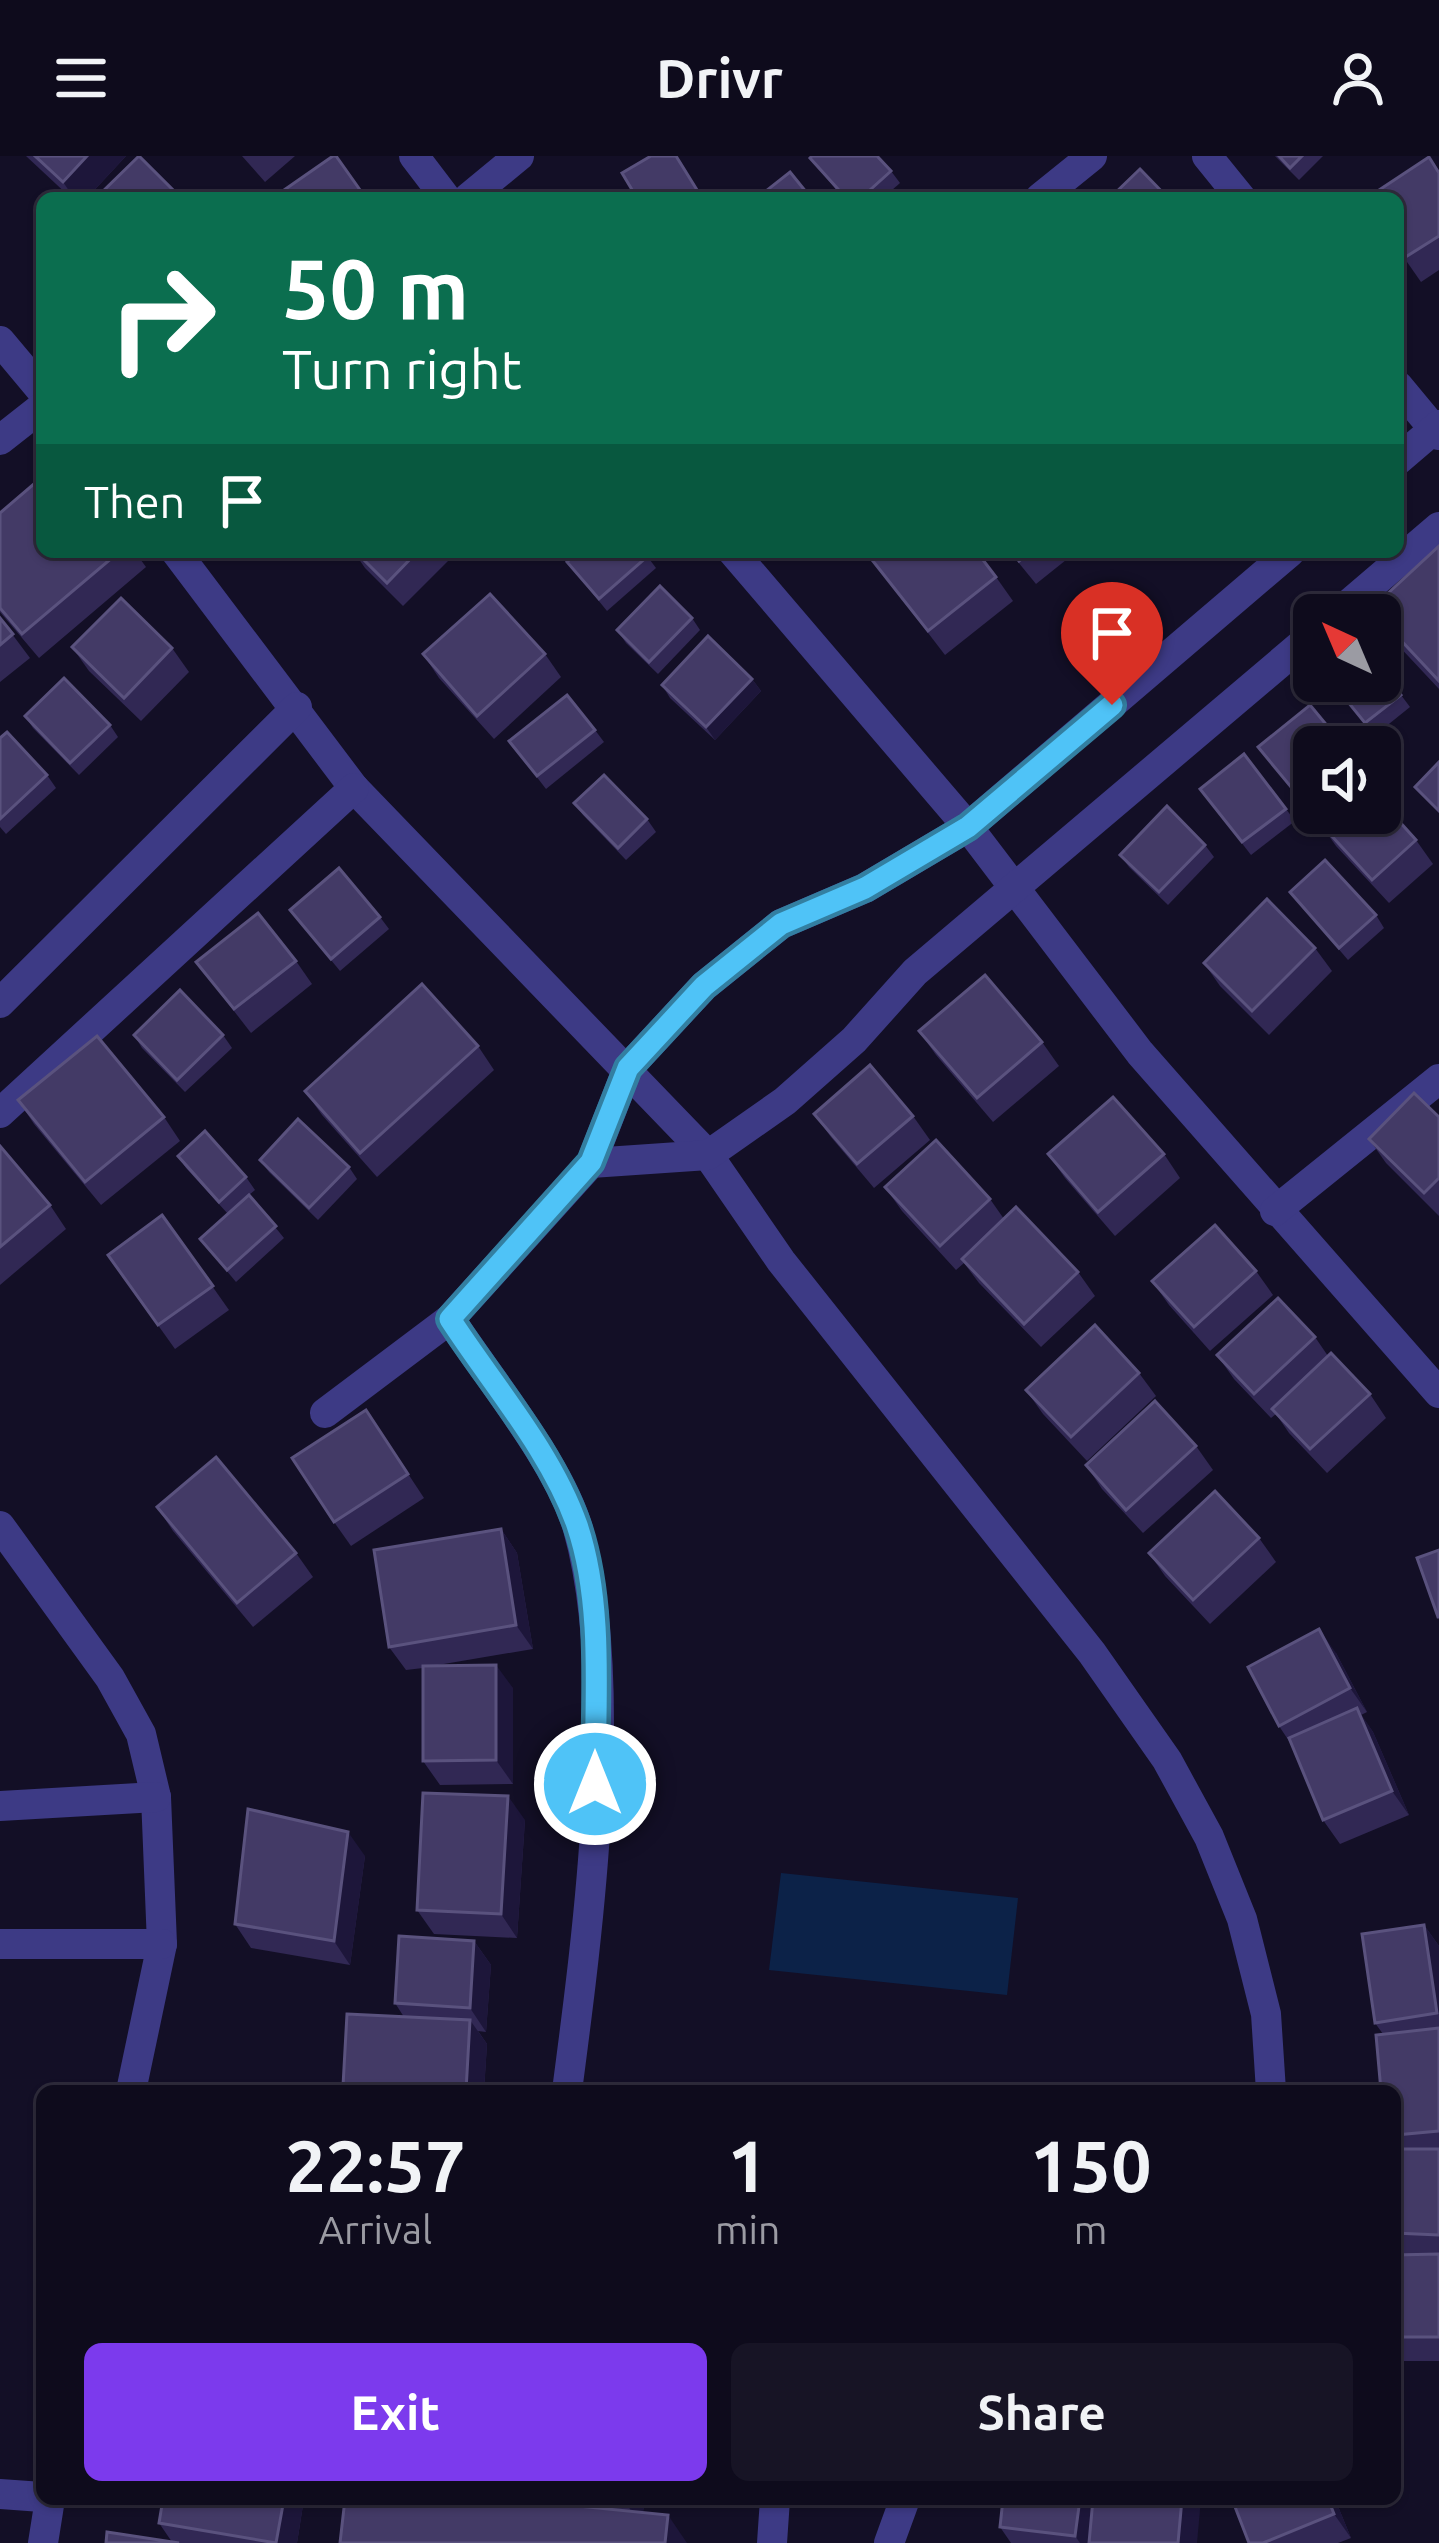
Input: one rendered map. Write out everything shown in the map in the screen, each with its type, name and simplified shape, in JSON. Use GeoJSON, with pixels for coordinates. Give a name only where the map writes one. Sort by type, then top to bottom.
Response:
{"type":"FeatureCollection","features":[{"type":"Feature","properties":{"kind":"street"},"geometry":{"type":"LineString","coordinates":[[415,156],[442,192]]}},
{"type":"Feature","properties":{"kind":"street"},"geometry":{"type":"LineString","coordinates":[[475,192],[519,156]]}},
{"type":"Feature","properties":{"kind":"street"},"geometry":{"type":"LineString","coordinates":[[1047,192],[1092,156]]}},
{"type":"Feature","properties":{"kind":"street"},"geometry":{"type":"LineString","coordinates":[[1207,156],[1236,192]]}},
{"type":"Feature","properties":{"kind":"street"},"geometry":{"type":"LineString","coordinates":[[0,341],[36,384]]}},
{"type":"Feature","properties":{"kind":"street"},"geometry":{"type":"LineString","coordinates":[[1404,393],[1438,430],[1404,456]]}},
{"type":"Feature","properties":{"kind":"street"},"geometry":{"type":"LineString","coordinates":[[0,440],[36,412]]}},
{"type":"Feature","properties":{"kind":"street"},"geometry":{"type":"LineString","coordinates":[[1404,557],[1439,527]]}},
{"type":"Feature","properties":{"kind":"street"},"geometry":{"type":"LineString","coordinates":[[181,558],[354,788],[708,1155],[781,1261],[1092,1653],[1167,1760],[1209,1837],[1242,1918],[1267,2014],[1271,2085]]}},
{"type":"Feature","properties":{"kind":"street"},"geometry":{"type":"LineString","coordinates":[[738,558],[968,827],[1140,1052],[1439,1393]]}},
{"type":"Feature","properties":{"kind":"street"},"geometry":{"type":"LineString","coordinates":[[325,1413],[450,1319],[591,1162],[628,1068],[704,986],[781,924],[865,888],[968,827],[1283,558]]}},
{"type":"Feature","properties":{"kind":"street"},"geometry":{"type":"LineString","coordinates":[[1361,594],[1403,558]]}},
{"type":"Feature","properties":{"kind":"street"},"geometry":{"type":"LineString","coordinates":[[591,1162],[708,1155],[784,1101],[854,1040],[915,972],[1293,652]]}},
{"type":"Feature","properties":{"kind":"street"},"geometry":{"type":"LineString","coordinates":[[0,1003],[297,707]]}},
{"type":"Feature","properties":{"kind":"street"},"geometry":{"type":"LineString","coordinates":[[0,1113],[354,788]]}},
{"type":"Feature","properties":{"kind":"street"},"geometry":{"type":"LineString","coordinates":[[1275,1210],[1439,1079]]}},
{"type":"Feature","properties":{"kind":"street"},"geometry":{"type":"LineString","coordinates":[[450,1319],[556,1481],[578,1526],[592,1612],[595,1784],[584,1965],[568,2085]]}},
{"type":"Feature","properties":{"kind":"street"},"geometry":{"type":"LineString","coordinates":[[0,1526],[110,1678],[141,1734],[156,1798],[162,1944],[131,2085]]}},
{"type":"Feature","properties":{"kind":"street"},"geometry":{"type":"LineString","coordinates":[[0,1806],[156,1798]]}},
{"type":"Feature","properties":{"kind":"street"},"geometry":{"type":"LineString","coordinates":[[0,1944],[162,1944]]}},
{"type":"Feature","properties":{"kind":"street"},"geometry":{"type":"LineString","coordinates":[[0,2494],[36,2497]]}},
{"type":"Feature","properties":{"kind":"street"},"geometry":{"type":"LineString","coordinates":[[43,2543],[46,2505]]}},
{"type":"Feature","properties":{"kind":"street"},"geometry":{"type":"LineString","coordinates":[[772,2543],[775,2505]]}},
{"type":"Feature","properties":{"kind":"street"},"geometry":{"type":"LineString","coordinates":[[890,2543],[903,2505]]}},
{"type":"Feature","properties":{"kind":"water"},"geometry":{"type":"Polygon","coordinates":[[[781,1873],[1018,1898],[1007,1995],[769,1970],[781,1873]]]}},
{"type":"Feature","properties":{"kind":"building"},"geometry":{"type":"Polygon","coordinates":[[[35,156],[87,156],[63,182],[35,156]]]}},
{"type":"Feature","properties":{"kind":"building"},"geometry":{"type":"Polygon","coordinates":[[[139,156],[175,192],[102,192],[139,156]]]}},
{"type":"Feature","properties":{"kind":"building"},"geometry":{"type":"Polygon","coordinates":[[[336,156],[361,192],[281,192],[336,156]]]}},
{"type":"Feature","properties":{"kind":"building"},"geometry":{"type":"Polygon","coordinates":[[[651,156],[676,156],[698,192],[633,192],[622,173],[651,156]]]}},
{"type":"Feature","properties":{"kind":"building"},"geometry":{"type":"Polygon","coordinates":[[[877,156],[891,171],[868,192],[841,192],[810,158],[877,156]]]}},
{"type":"Feature","properties":{"kind":"building"},"geometry":{"type":"Polygon","coordinates":[[[1279,156],[1302,156],[1290,168],[1279,156]]]}},
{"type":"Feature","properties":{"kind":"building"},"geometry":{"type":"Polygon","coordinates":[[[1429,157],[1439,173],[1439,236],[1404,258],[1404,192],[1376,192],[1429,157]]]}},
{"type":"Feature","properties":{"kind":"building"},"geometry":{"type":"Polygon","coordinates":[[[1140,169],[1162,192],[1116,192],[1140,169]]]}},
{"type":"Feature","properties":{"kind":"building"},"geometry":{"type":"Polygon","coordinates":[[[790,172],[806,192],[765,192],[790,172]]]}},
{"type":"Feature","properties":{"kind":"building"},"geometry":{"type":"Polygon","coordinates":[[[36,482],[36,558],[112,558],[22,634],[0,608],[0,513],[36,482]]]}},
{"type":"Feature","properties":{"kind":"building"},"geometry":{"type":"Polygon","coordinates":[[[1439,546],[1439,681],[1401,640],[1401,594],[1387,594],[1439,546]]]}},
{"type":"Feature","properties":{"kind":"building"},"geometry":{"type":"Polygon","coordinates":[[[362,558],[411,558],[387,583],[362,558]]]}},
{"type":"Feature","properties":{"kind":"building"},"geometry":{"type":"Polygon","coordinates":[[[571,558],[646,558],[599,599],[567,562],[571,558]]]}},
{"type":"Feature","properties":{"kind":"building"},"geometry":{"type":"Polygon","coordinates":[[[871,558],[982,558],[996,577],[928,631],[871,558]]]}},
{"type":"Feature","properties":{"kind":"building"},"geometry":{"type":"Polygon","coordinates":[[[660,586],[692,618],[649,662],[617,630],[660,586]]]}},
{"type":"Feature","properties":{"kind":"building"},"geometry":{"type":"Polygon","coordinates":[[[490,594],[545,654],[477,716],[423,654],[490,594]]]}},
{"type":"Feature","properties":{"kind":"building"},"geometry":{"type":"Polygon","coordinates":[[[121,598],[172,648],[124,698],[72,647],[121,598]]]}},
{"type":"Feature","properties":{"kind":"building"},"geometry":{"type":"Polygon","coordinates":[[[0,618],[13,634],[0,645],[0,618]]]}},
{"type":"Feature","properties":{"kind":"building"},"geometry":{"type":"Polygon","coordinates":[[[708,636],[752,679],[706,727],[662,685],[708,636]]]}},
{"type":"Feature","properties":{"kind":"building"},"geometry":{"type":"Polygon","coordinates":[[[64,678],[110,725],[70,763],[25,716],[64,678]]]}},
{"type":"Feature","properties":{"kind":"building"},"geometry":{"type":"Polygon","coordinates":[[[567,695],[595,730],[537,776],[509,741],[567,695]]]}},
{"type":"Feature","properties":{"kind":"building"},"geometry":{"type":"Polygon","coordinates":[[[1348,702],[1392,702],[1365,723],[1348,702]]]}},
{"type":"Feature","properties":{"kind":"building"},"geometry":{"type":"Polygon","coordinates":[[[1310,705],[1327,726],[1293,726],[1291,787],[1258,747],[1310,705]]]}},
{"type":"Feature","properties":{"kind":"building"},"geometry":{"type":"Polygon","coordinates":[[[7,732],[47,775],[0,819],[0,738],[7,732]]]}},
{"type":"Feature","properties":{"kind":"building"},"geometry":{"type":"Polygon","coordinates":[[[1244,754],[1286,809],[1242,842],[1200,789],[1244,754]]]}},
{"type":"Feature","properties":{"kind":"building"},"geometry":{"type":"Polygon","coordinates":[[[1439,762],[1439,811],[1415,787],[1439,762]]]}},
{"type":"Feature","properties":{"kind":"building"},"geometry":{"type":"Polygon","coordinates":[[[604,775],[647,819],[618,848],[574,803],[604,775]]]}},
{"type":"Feature","properties":{"kind":"building"},"geometry":{"type":"Polygon","coordinates":[[[1167,806],[1205,845],[1159,892],[1120,855],[1167,806]]]}},
{"type":"Feature","properties":{"kind":"building"},"geometry":{"type":"Polygon","coordinates":[[[1401,823],[1416,840],[1372,880],[1330,834],[1401,834],[1401,823]]]}},
{"type":"Feature","properties":{"kind":"building"},"geometry":{"type":"Polygon","coordinates":[[[1325,860],[1376,915],[1339,948],[1290,892],[1325,860]]]}},
{"type":"Feature","properties":{"kind":"building"},"geometry":{"type":"Polygon","coordinates":[[[339,868],[380,917],[331,959],[290,910],[339,868]]]}},
{"type":"Feature","properties":{"kind":"building"},"geometry":{"type":"Polygon","coordinates":[[[1267,899],[1315,948],[1252,1011],[1204,963],[1267,899]]]}},
{"type":"Feature","properties":{"kind":"building"},"geometry":{"type":"Polygon","coordinates":[[[258,913],[296,961],[234,1009],[196,962],[258,913]]]}},
{"type":"Feature","properties":{"kind":"building"},"geometry":{"type":"Polygon","coordinates":[[[985,975],[1042,1042],[977,1098],[919,1031],[985,975]]]}},
{"type":"Feature","properties":{"kind":"building"},"geometry":{"type":"Polygon","coordinates":[[[422,984],[478,1046],[360,1153],[305,1091],[422,984]]]}},
{"type":"Feature","properties":{"kind":"building"},"geometry":{"type":"Polygon","coordinates":[[[180,990],[223,1035],[177,1080],[134,1035],[180,990]]]}},
{"type":"Feature","properties":{"kind":"building"},"geometry":{"type":"Polygon","coordinates":[[[97,1036],[164,1117],[85,1182],[18,1100],[97,1036]]]}},
{"type":"Feature","properties":{"kind":"building"},"geometry":{"type":"Polygon","coordinates":[[[870,1065],[913,1116],[857,1164],[814,1114],[870,1065]]]}},
{"type":"Feature","properties":{"kind":"building"},"geometry":{"type":"Polygon","coordinates":[[[1414,1093],[1439,1117],[1439,1178],[1424,1193],[1369,1139],[1414,1093]]]}},
{"type":"Feature","properties":{"kind":"building"},"geometry":{"type":"Polygon","coordinates":[[[1113,1097],[1164,1154],[1098,1212],[1048,1154],[1113,1097]]]}},
{"type":"Feature","properties":{"kind":"building"},"geometry":{"type":"Polygon","coordinates":[[[298,1119],[349,1167],[309,1208],[260,1160],[298,1119]]]}},
{"type":"Feature","properties":{"kind":"building"},"geometry":{"type":"Polygon","coordinates":[[[205,1131],[246,1177],[219,1202],[178,1156],[205,1131]]]}},
{"type":"Feature","properties":{"kind":"building"},"geometry":{"type":"Polygon","coordinates":[[[936,1140],[990,1199],[940,1246],[885,1187],[936,1140]]]}},
{"type":"Feature","properties":{"kind":"building"},"geometry":{"type":"Polygon","coordinates":[[[0,1146],[50,1205],[0,1247],[0,1146]]]}},
{"type":"Feature","properties":{"kind":"building"},"geometry":{"type":"Polygon","coordinates":[[[249,1195],[276,1226],[227,1270],[200,1239],[249,1195]]]}},
{"type":"Feature","properties":{"kind":"building"},"geometry":{"type":"Polygon","coordinates":[[[1016,1207],[1078,1272],[1024,1324],[962,1259],[1016,1207]]]}},
{"type":"Feature","properties":{"kind":"building"},"geometry":{"type":"Polygon","coordinates":[[[162,1215],[213,1286],[158,1325],[108,1255],[162,1215]]]}},
{"type":"Feature","properties":{"kind":"building"},"geometry":{"type":"Polygon","coordinates":[[[1215,1225],[1256,1271],[1194,1327],[1152,1281],[1215,1225]]]}},
{"type":"Feature","properties":{"kind":"building"},"geometry":{"type":"Polygon","coordinates":[[[1278,1298],[1315,1337],[1254,1394],[1217,1355],[1278,1298]]]}},
{"type":"Feature","properties":{"kind":"building"},"geometry":{"type":"Polygon","coordinates":[[[1095,1325],[1139,1373],[1071,1437],[1026,1390],[1095,1325]]]}},
{"type":"Feature","properties":{"kind":"building"},"geometry":{"type":"Polygon","coordinates":[[[1331,1353],[1370,1394],[1310,1449],[1272,1409],[1331,1353]]]}},
{"type":"Feature","properties":{"kind":"building"},"geometry":{"type":"Polygon","coordinates":[[[1155,1401],[1196,1446],[1126,1510],[1086,1465],[1155,1401]]]}},
{"type":"Feature","properties":{"kind":"building"},"geometry":{"type":"Polygon","coordinates":[[[366,1410],[408,1474],[334,1522],[292,1458],[366,1410]]]}},
{"type":"Feature","properties":{"kind":"building"},"geometry":{"type":"Polygon","coordinates":[[[216,1457],[296,1553],[237,1603],[157,1507],[216,1457]]]}},
{"type":"Feature","properties":{"kind":"building"},"geometry":{"type":"Polygon","coordinates":[[[1215,1491],[1259,1538],[1193,1600],[1149,1553],[1215,1491]]]}},
{"type":"Feature","properties":{"kind":"building"},"geometry":{"type":"Polygon","coordinates":[[[501,1529],[516,1625],[389,1647],[374,1550],[501,1529]]]}},
{"type":"Feature","properties":{"kind":"building"},"geometry":{"type":"Polygon","coordinates":[[[1439,1550],[1439,1617],[1438,1617],[1417,1558],[1439,1550]]]}},
{"type":"Feature","properties":{"kind":"building"},"geometry":{"type":"Polygon","coordinates":[[[1319,1629],[1350,1688],[1279,1726],[1248,1667],[1319,1629]]]}},
{"type":"Feature","properties":{"kind":"building"},"geometry":{"type":"Polygon","coordinates":[[[496,1665],[496,1760],[423,1761],[423,1666],[496,1665]]]}},
{"type":"Feature","properties":{"kind":"building"},"geometry":{"type":"Polygon","coordinates":[[[1357,1708],[1392,1791],[1323,1820],[1289,1738],[1357,1708]]]}},
{"type":"Feature","properties":{"kind":"building"},"geometry":{"type":"Polygon","coordinates":[[[423,1793],[508,1796],[501,1914],[417,1910],[423,1793]]]}},
{"type":"Feature","properties":{"kind":"building"},"geometry":{"type":"Polygon","coordinates":[[[248,1809],[348,1832],[334,1941],[235,1924],[248,1809]]]}},
{"type":"Feature","properties":{"kind":"building"},"geometry":{"type":"Polygon","coordinates":[[[1424,1925],[1437,2013],[1375,2023],[1362,1934],[1424,1925]]]}},
{"type":"Feature","properties":{"kind":"building"},"geometry":{"type":"Polygon","coordinates":[[[399,1936],[474,1941],[470,2008],[395,2003],[399,1936]]]}},
{"type":"Feature","properties":{"kind":"building"},"geometry":{"type":"Polygon","coordinates":[[[347,2014],[470,2020],[466,2085],[343,2085],[347,2014]]]}},
{"type":"Feature","properties":{"kind":"building"},"geometry":{"type":"Polygon","coordinates":[[[1439,2028],[1439,2131],[1401,2134],[1401,2085],[1380,2085],[1376,2035],[1439,2028]]]}},
{"type":"Feature","properties":{"kind":"building"},"geometry":{"type":"Polygon","coordinates":[[[1401,2149],[1439,2149],[1439,2235],[1401,2233],[1401,2149]]]}},
{"type":"Feature","properties":{"kind":"building"},"geometry":{"type":"Polygon","coordinates":[[[1439,2254],[1439,2337],[1401,2337],[1401,2255],[1439,2254]]]}},
{"type":"Feature","properties":{"kind":"building"},"geometry":{"type":"Polygon","coordinates":[[[162,2505],[283,2505],[276,2543],[159,2523],[162,2505]]]}},
{"type":"Feature","properties":{"kind":"building"},"geometry":{"type":"Polygon","coordinates":[[[344,2505],[568,2505],[668,2515],[665,2543],[340,2543],[344,2505]]]}},
{"type":"Feature","properties":{"kind":"building"},"geometry":{"type":"Polygon","coordinates":[[[1002,2505],[1079,2505],[1075,2536],[1000,2527],[1002,2505]]]}},
{"type":"Feature","properties":{"kind":"building"},"geometry":{"type":"Polygon","coordinates":[[[1092,2505],[1181,2505],[1178,2543],[1089,2543],[1092,2505]]]}},
{"type":"Feature","properties":{"kind":"building"},"geometry":{"type":"Polygon","coordinates":[[[1234,2505],[1330,2505],[1334,2514],[1263,2543],[1249,2543],[1234,2505]]]}},
{"type":"Feature","properties":{"kind":"building"},"geometry":{"type":"Polygon","coordinates":[[[107,2532],[179,2543],[106,2543],[107,2532]]]}},
{"type":"Feature","properties":{"kind":"route"},"geometry":{"type":"LineString","coordinates":[[595,1784],[592,1612],[578,1526],[556,1481],[450,1319],[591,1162],[628,1068],[704,986],[781,924],[865,888],[968,827],[1112,705]]}}]}
